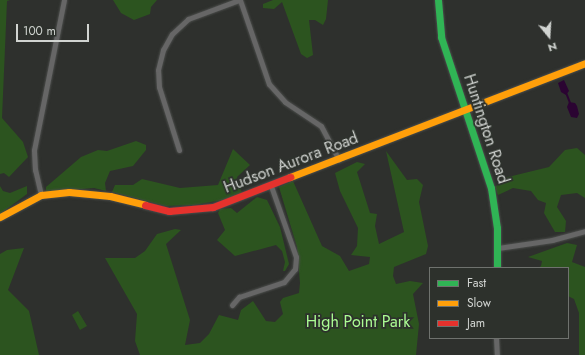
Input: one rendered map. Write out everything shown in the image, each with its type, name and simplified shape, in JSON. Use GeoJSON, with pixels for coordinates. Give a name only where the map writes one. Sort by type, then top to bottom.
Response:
{"type":"FeatureCollection","features":[{"type":"Feature","properties":{"kind":"street"},"geometry":{"type":"LineString","coordinates":[[41,195],[35,170],[34,150],[64,0]]}},
{"type":"Feature","properties":{"kind":"street"},"geometry":{"type":"LineString","coordinates":[[179,150],[159,87],[158,70],[163,50],[172,34],[188,19],[239,0],[269,84],[286,102],[321,126],[339,160]]}},
{"type":"Feature","properties":{"kind":"street","name":"Huntington Road"},"geometry":{"type":"LineString","coordinates":[[438,0],[441,37],[491,188],[498,248],[497,267]]}},
{"type":"Feature","properties":{"kind":"street","name":"Hudson Aurora Road"},"geometry":{"type":"LineString","coordinates":[[0,217],[41,195],[69,192],[93,192],[155,208],[184,211],[213,207],[339,160],[585,63]]}},
{"type":"Feature","properties":{"kind":"street"},"geometry":{"type":"LineString","coordinates":[[232,304],[239,298],[284,282],[295,269],[296,257],[271,186]]}},
{"type":"Feature","properties":{"kind":"street"},"geometry":{"type":"LineString","coordinates":[[498,248],[552,240],[585,231]]}},
{"type":"Feature","properties":{"kind":"street"},"geometry":{"type":"LineString","coordinates":[[496,339],[497,355]]}},
{"type":"Feature","properties":{"kind":"green space"},"geometry":{"type":"Polygon","coordinates":[[[0,0],[10,0],[7,1],[2,118],[23,142],[28,157],[9,177],[4,173],[0,174],[0,0]]]}},
{"type":"Feature","properties":{"kind":"green space"},"geometry":{"type":"Polygon","coordinates":[[[113,0],[157,0],[151,7],[150,14],[134,20],[121,13],[113,0]]]}},
{"type":"Feature","properties":{"kind":"green space"},"geometry":{"type":"Polygon","coordinates":[[[273,0],[328,0],[326,19],[323,25],[315,20],[309,20],[313,55],[307,58],[301,54],[282,2],[274,9],[263,8],[263,4],[273,0]]]}},
{"type":"Feature","properties":{"kind":"green space"},"geometry":{"type":"Polygon","coordinates":[[[136,141],[146,145],[146,150],[133,166],[110,171],[105,183],[106,191],[94,188],[46,192],[46,187],[81,157],[98,150],[107,151],[136,141]]]}},
{"type":"Feature","properties":{"kind":"green space"},"geometry":{"type":"Polygon","coordinates":[[[577,148],[585,155],[585,198],[577,193],[561,195],[557,207],[566,221],[565,232],[555,232],[544,213],[546,203],[538,200],[531,191],[513,188],[498,195],[495,187],[504,178],[549,167],[565,150],[577,148]]]}},
{"type":"Feature","properties":{"kind":"green space"},"geometry":{"type":"Polygon","coordinates":[[[233,149],[250,165],[237,177],[242,193],[228,199],[194,205],[166,206],[112,192],[115,185],[133,185],[142,179],[180,188],[218,185],[233,149]]]}},
{"type":"Feature","properties":{"kind":"green space","name":"High Point Park"},"geometry":{"type":"Polygon","coordinates":[[[386,151],[407,180],[417,179],[423,185],[419,202],[428,246],[426,254],[394,267],[393,276],[396,284],[410,281],[423,283],[413,294],[419,324],[416,355],[140,355],[135,341],[137,314],[105,258],[135,258],[145,251],[157,234],[175,229],[181,230],[166,244],[190,320],[185,345],[200,343],[209,334],[219,315],[238,320],[241,310],[253,301],[266,321],[275,322],[283,314],[280,302],[283,298],[299,293],[300,283],[297,247],[279,187],[293,181],[322,246],[340,256],[349,271],[369,264],[370,257],[351,255],[357,246],[358,228],[340,191],[335,173],[357,162],[365,164],[357,172],[370,213],[377,214],[375,226],[379,244],[404,232],[386,151]]]}},
{"type":"Feature","properties":{"kind":"green space"},"geometry":{"type":"Polygon","coordinates":[[[0,186],[3,191],[10,193],[27,186],[27,194],[0,214],[0,186]]]}},
{"type":"Feature","properties":{"kind":"green space"},"geometry":{"type":"Polygon","coordinates":[[[257,197],[267,200],[280,227],[289,264],[285,271],[283,271],[285,262],[282,251],[276,245],[235,256],[217,240],[225,230],[218,213],[220,209],[231,208],[237,213],[257,197]]]}},
{"type":"Feature","properties":{"kind":"green space"},"geometry":{"type":"Polygon","coordinates":[[[567,243],[577,245],[572,262],[585,267],[585,355],[579,355],[579,313],[574,299],[569,296],[569,267],[540,267],[542,261],[528,257],[567,243]]]}},
{"type":"Feature","properties":{"kind":"green space"},"geometry":{"type":"Polygon","coordinates":[[[24,248],[8,290],[29,311],[39,355],[0,355],[0,254],[7,250],[24,248]]]}},
{"type":"Feature","properties":{"kind":"green space"},"geometry":{"type":"Polygon","coordinates":[[[78,311],[87,326],[80,330],[72,315],[78,311]]]}},
{"type":"Feature","properties":{"kind":"shaded area"},"geometry":{"type":"Polygon","coordinates":[[[564,80],[569,91],[566,95],[561,92],[558,83],[564,80]]]}},
{"type":"Feature","properties":{"kind":"shaded area"},"geometry":{"type":"Polygon","coordinates":[[[569,102],[575,103],[577,106],[579,114],[577,118],[571,117],[567,107],[569,102]]]}},
{"type":"Feature","properties":{"kind":"waterway"},"geometry":{"type":"LineString","coordinates":[[567,94],[570,102]]}},
{"type":"Feature","properties":{"kind":"traffic: fast"},"geometry":{"type":"LineString","coordinates":[[438,0],[441,37],[491,188],[497,228],[497,267]]}},
{"type":"Feature","properties":{"kind":"traffic: slow"},"geometry":{"type":"LineString","coordinates":[[290,177],[585,63]]}},
{"type":"Feature","properties":{"kind":"traffic: slow"},"geometry":{"type":"LineString","coordinates":[[0,217],[41,195],[69,192],[110,196],[145,205]]}},
{"type":"Feature","properties":{"kind":"traffic: jam"},"geometry":{"type":"LineString","coordinates":[[145,205],[169,211],[213,207],[290,177]]}}]}
